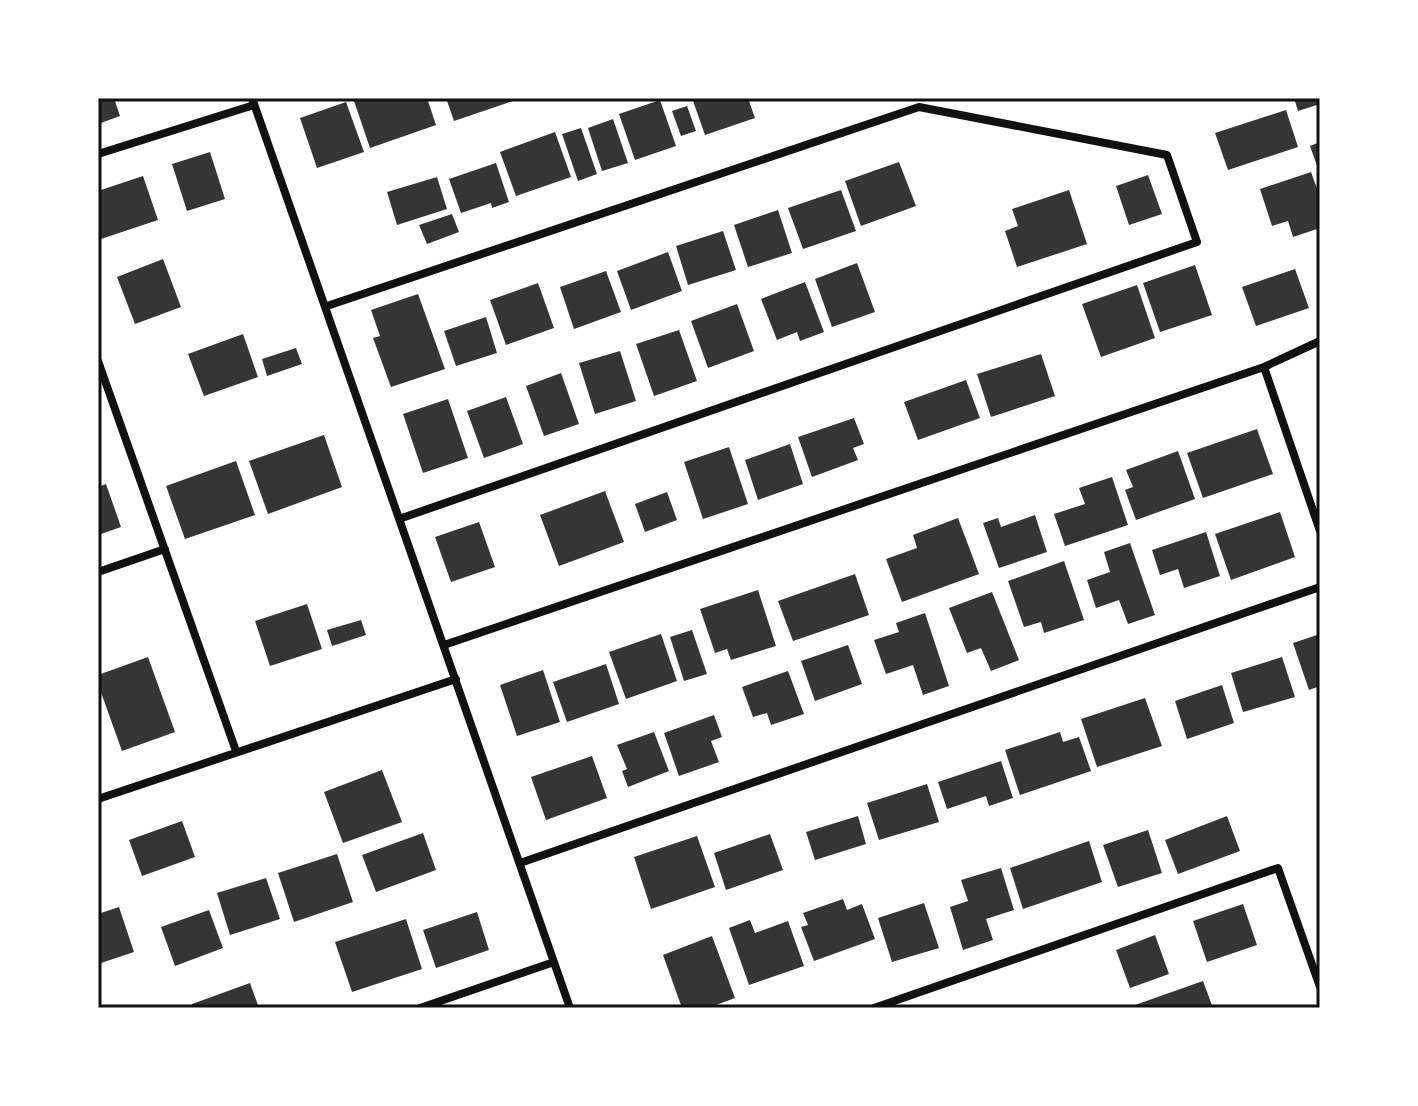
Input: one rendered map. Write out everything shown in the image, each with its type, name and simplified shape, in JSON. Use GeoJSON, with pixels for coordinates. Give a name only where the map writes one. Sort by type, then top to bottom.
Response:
{"type":"FeatureCollection","features":[{"type":"Feature","properties":{"kind":"street"},"geometry":{"type":"LineString","coordinates":[[98,154],[253,101],[570,1008]]}},
{"type":"Feature","properties":{"kind":"street"},"geometry":{"type":"LineString","coordinates":[[327,306],[919,107],[1167,155],[1197,242],[399,519]]}},
{"type":"Feature","properties":{"kind":"street"},"geometry":{"type":"LineString","coordinates":[[444,645],[1264,367],[1320,341]]}},
{"type":"Feature","properties":{"kind":"street"},"geometry":{"type":"LineString","coordinates":[[98,361],[236,751]]}},
{"type":"Feature","properties":{"kind":"street"},"geometry":{"type":"LineString","coordinates":[[1264,367],[1320,531]]}},
{"type":"Feature","properties":{"kind":"street"},"geometry":{"type":"LineString","coordinates":[[98,572],[165,549]]}},
{"type":"Feature","properties":{"kind":"street"},"geometry":{"type":"LineString","coordinates":[[520,863],[1320,587]]}},
{"type":"Feature","properties":{"kind":"street"},"geometry":{"type":"LineString","coordinates":[[98,799],[456,679]]}},
{"type":"Feature","properties":{"kind":"street"},"geometry":{"type":"LineString","coordinates":[[874,1008],[1278,868],[1320,987]]}},
{"type":"Feature","properties":{"kind":"street"},"geometry":{"type":"LineString","coordinates":[[420,1008],[554,962]]}},
{"type":"Feature","properties":{"kind":"building"},"geometry":{"type":"Polygon","coordinates":[[[98,98],[114,98],[120,116],[98,124],[98,98]]]}},
{"type":"Feature","properties":{"kind":"building"},"geometry":{"type":"Polygon","coordinates":[[[353,98],[427,98],[436,125],[370,148],[353,98]]]}},
{"type":"Feature","properties":{"kind":"building"},"geometry":{"type":"Polygon","coordinates":[[[446,98],[512,98],[513,101],[454,121],[446,98]]]}},
{"type":"Feature","properties":{"kind":"building"},"geometry":{"type":"Polygon","coordinates":[[[692,98],[748,98],[755,118],[705,135],[692,98]]]}},
{"type":"Feature","properties":{"kind":"building"},"geometry":{"type":"Polygon","coordinates":[[[1294,98],[1320,98],[1320,104],[1298,111],[1294,98]]]}},
{"type":"Feature","properties":{"kind":"building"},"geometry":{"type":"Polygon","coordinates":[[[660,100],[676,146],[635,160],[619,114],[660,100]]]}},
{"type":"Feature","properties":{"kind":"building"},"geometry":{"type":"Polygon","coordinates":[[[346,102],[364,152],[317,168],[300,118],[346,102]]]}},
{"type":"Feature","properties":{"kind":"building"},"geometry":{"type":"Polygon","coordinates":[[[687,106],[696,131],[681,136],[672,111],[687,106]]]}},
{"type":"Feature","properties":{"kind":"building"},"geometry":{"type":"Polygon","coordinates":[[[1286,110],[1298,147],[1228,170],[1215,133],[1286,110]]]}},
{"type":"Feature","properties":{"kind":"building"},"geometry":{"type":"Polygon","coordinates":[[[613,119],[628,163],[602,171],[588,128],[613,119]]]}},
{"type":"Feature","properties":{"kind":"building"},"geometry":{"type":"Polygon","coordinates":[[[581,128],[597,174],[578,181],[562,134],[581,128]]]}},
{"type":"Feature","properties":{"kind":"building"},"geometry":{"type":"Polygon","coordinates":[[[555,132],[571,177],[516,196],[500,152],[555,132]]]}},
{"type":"Feature","properties":{"kind":"building"},"geometry":{"type":"Polygon","coordinates":[[[1320,142],[1320,174],[1310,146],[1320,142]]]}},
{"type":"Feature","properties":{"kind":"building"},"geometry":{"type":"Polygon","coordinates":[[[210,152],[225,199],[187,211],[172,164],[210,152]]]}},
{"type":"Feature","properties":{"kind":"building"},"geometry":{"type":"Polygon","coordinates":[[[899,162],[916,206],[861,226],[845,181],[899,162]]]}},
{"type":"Feature","properties":{"kind":"building"},"geometry":{"type":"Polygon","coordinates":[[[496,163],[509,202],[492,208],[491,203],[461,213],[449,179],[496,163]]]}},
{"type":"Feature","properties":{"kind":"building"},"geometry":{"type":"Polygon","coordinates":[[[1311,172],[1320,197],[1320,228],[1293,237],[1288,221],[1272,226],[1260,189],[1311,172]]]}},
{"type":"Feature","properties":{"kind":"building"},"geometry":{"type":"Polygon","coordinates":[[[1148,175],[1162,214],[1129,225],[1116,186],[1148,175]]]}},
{"type":"Feature","properties":{"kind":"building"},"geometry":{"type":"Polygon","coordinates":[[[143,176],[158,220],[98,240],[98,191],[143,176]]]}},
{"type":"Feature","properties":{"kind":"building"},"geometry":{"type":"Polygon","coordinates":[[[437,177],[447,209],[397,225],[387,192],[437,177]]]}},
{"type":"Feature","properties":{"kind":"building"},"geometry":{"type":"Polygon","coordinates":[[[841,190],[856,231],[803,249],[788,208],[841,190]]]}},
{"type":"Feature","properties":{"kind":"building"},"geometry":{"type":"Polygon","coordinates":[[[1069,190],[1087,244],[1017,267],[1005,231],[1018,226],[1012,209],[1069,190]]]}},
{"type":"Feature","properties":{"kind":"building"},"geometry":{"type":"Polygon","coordinates":[[[778,210],[792,253],[748,267],[734,225],[778,210]]]}},
{"type":"Feature","properties":{"kind":"building"},"geometry":{"type":"Polygon","coordinates":[[[452,214],[459,232],[427,244],[419,225],[452,214]]]}},
{"type":"Feature","properties":{"kind":"building"},"geometry":{"type":"Polygon","coordinates":[[[723,231],[736,270],[688,285],[676,246],[723,231]]]}},
{"type":"Feature","properties":{"kind":"building"},"geometry":{"type":"Polygon","coordinates":[[[668,252],[682,291],[631,310],[617,271],[668,252]]]}},
{"type":"Feature","properties":{"kind":"building"},"geometry":{"type":"Polygon","coordinates":[[[163,259],[181,307],[135,324],[117,277],[163,259]]]}},
{"type":"Feature","properties":{"kind":"building"},"geometry":{"type":"Polygon","coordinates":[[[857,263],[875,312],[832,327],[815,279],[857,263]]]}},
{"type":"Feature","properties":{"kind":"building"},"geometry":{"type":"Polygon","coordinates":[[[1195,265],[1212,315],[1160,332],[1143,283],[1195,265]]]}},
{"type":"Feature","properties":{"kind":"building"},"geometry":{"type":"Polygon","coordinates":[[[1295,269],[1309,308],[1256,326],[1242,287],[1295,269]]]}},
{"type":"Feature","properties":{"kind":"building"},"geometry":{"type":"Polygon","coordinates":[[[606,271],[621,312],[574,329],[560,287],[606,271]]]}},
{"type":"Feature","properties":{"kind":"building"},"geometry":{"type":"Polygon","coordinates":[[[805,282],[824,332],[800,341],[797,332],[777,340],[761,299],[805,282]]]}},
{"type":"Feature","properties":{"kind":"building"},"geometry":{"type":"Polygon","coordinates":[[[538,283],[554,328],[506,345],[490,300],[538,283]]]}},
{"type":"Feature","properties":{"kind":"building"},"geometry":{"type":"Polygon","coordinates":[[[1137,285],[1155,338],[1101,357],[1082,304],[1137,285]]]}},
{"type":"Feature","properties":{"kind":"building"},"geometry":{"type":"Polygon","coordinates":[[[418,294],[445,369],[391,387],[373,338],[380,336],[371,310],[418,294]]]}},
{"type":"Feature","properties":{"kind":"building"},"geometry":{"type":"Polygon","coordinates":[[[737,304],[754,351],[708,368],[691,321],[737,304]]]}},
{"type":"Feature","properties":{"kind":"building"},"geometry":{"type":"Polygon","coordinates":[[[486,317],[497,353],[456,366],[444,331],[486,317]]]}},
{"type":"Feature","properties":{"kind":"building"},"geometry":{"type":"Polygon","coordinates":[[[679,330],[697,381],[654,396],[636,344],[679,330]]]}},
{"type":"Feature","properties":{"kind":"building"},"geometry":{"type":"Polygon","coordinates":[[[243,334],[258,377],[204,396],[188,354],[243,334]]]}},
{"type":"Feature","properties":{"kind":"building"},"geometry":{"type":"Polygon","coordinates":[[[296,348],[302,364],[267,376],[262,359],[296,348]]]}},
{"type":"Feature","properties":{"kind":"building"},"geometry":{"type":"Polygon","coordinates":[[[620,351],[636,401],[595,414],[579,363],[620,351]]]}},
{"type":"Feature","properties":{"kind":"building"},"geometry":{"type":"Polygon","coordinates":[[[1041,354],[1055,396],[991,417],[977,374],[1041,354]]]}},
{"type":"Feature","properties":{"kind":"building"},"geometry":{"type":"Polygon","coordinates":[[[561,373],[579,424],[544,436],[526,386],[561,373]]]}},
{"type":"Feature","properties":{"kind":"building"},"geometry":{"type":"Polygon","coordinates":[[[966,380],[980,418],[918,440],[904,402],[966,380]]]}},
{"type":"Feature","properties":{"kind":"building"},"geometry":{"type":"Polygon","coordinates":[[[506,397],[523,444],[484,458],[467,411],[506,397]]]}},
{"type":"Feature","properties":{"kind":"building"},"geometry":{"type":"Polygon","coordinates":[[[448,399],[468,458],[423,473],[403,414],[448,399]]]}},
{"type":"Feature","properties":{"kind":"building"},"geometry":{"type":"Polygon","coordinates":[[[854,418],[864,444],[853,448],[858,460],[812,477],[798,437],[854,418]]]}},
{"type":"Feature","properties":{"kind":"building"},"geometry":{"type":"Polygon","coordinates":[[[1257,429],[1273,474],[1203,498],[1187,453],[1257,429]]]}},
{"type":"Feature","properties":{"kind":"building"},"geometry":{"type":"Polygon","coordinates":[[[324,435],[342,487],[268,514],[249,461],[324,435]]]}},
{"type":"Feature","properties":{"kind":"building"},"geometry":{"type":"Polygon","coordinates":[[[790,444],[803,484],[758,500],[745,460],[790,444]]]}},
{"type":"Feature","properties":{"kind":"building"},"geometry":{"type":"Polygon","coordinates":[[[729,447],[748,504],[703,519],[684,462],[729,447]]]}},
{"type":"Feature","properties":{"kind":"building"},"geometry":{"type":"Polygon","coordinates":[[[1178,451],[1195,499],[1136,520],[1125,490],[1133,487],[1126,470],[1178,451]]]}},
{"type":"Feature","properties":{"kind":"building"},"geometry":{"type":"Polygon","coordinates":[[[236,461],[255,515],[185,539],[166,486],[236,461]]]}},
{"type":"Feature","properties":{"kind":"building"},"geometry":{"type":"Polygon","coordinates":[[[1112,477],[1128,525],[1065,546],[1054,514],[1085,504],[1079,488],[1112,477]]]}},
{"type":"Feature","properties":{"kind":"building"},"geometry":{"type":"Polygon","coordinates":[[[106,484],[121,527],[98,535],[98,487],[106,484]]]}},
{"type":"Feature","properties":{"kind":"building"},"geometry":{"type":"Polygon","coordinates":[[[605,491],[624,542],[559,566],[540,515],[605,491]]]}},
{"type":"Feature","properties":{"kind":"building"},"geometry":{"type":"Polygon","coordinates":[[[667,492],[677,520],[645,532],[635,504],[667,492]]]}},
{"type":"Feature","properties":{"kind":"building"},"geometry":{"type":"Polygon","coordinates":[[[1280,512],[1295,557],[1231,580],[1215,534],[1280,512]]]}},
{"type":"Feature","properties":{"kind":"building"},"geometry":{"type":"Polygon","coordinates":[[[1035,515],[1047,552],[999,568],[983,523],[998,518],[1001,527],[1035,515]]]}},
{"type":"Feature","properties":{"kind":"building"},"geometry":{"type":"Polygon","coordinates":[[[958,518],[979,574],[902,602],[886,559],[917,548],[913,535],[958,518]]]}},
{"type":"Feature","properties":{"kind":"building"},"geometry":{"type":"Polygon","coordinates":[[[479,522],[495,567],[451,582],[435,537],[479,522]]]}},
{"type":"Feature","properties":{"kind":"building"},"geometry":{"type":"Polygon","coordinates":[[[1206,532],[1220,576],[1184,588],[1178,569],[1160,575],[1152,550],[1206,532]]]}},
{"type":"Feature","properties":{"kind":"building"},"geometry":{"type":"Polygon","coordinates":[[[1130,543],[1155,615],[1128,624],[1119,600],[1096,608],[1087,580],[1110,572],[1104,552],[1130,543]]]}},
{"type":"Feature","properties":{"kind":"building"},"geometry":{"type":"Polygon","coordinates":[[[1064,561],[1084,620],[1044,633],[1041,622],[1024,627],[1008,581],[1064,561]]]}},
{"type":"Feature","properties":{"kind":"building"},"geometry":{"type":"Polygon","coordinates":[[[855,574],[869,615],[793,641],[778,601],[855,574]]]}},
{"type":"Feature","properties":{"kind":"building"},"geometry":{"type":"Polygon","coordinates":[[[758,590],[776,646],[731,660],[727,649],[715,653],[700,609],[758,590]]]}},
{"type":"Feature","properties":{"kind":"building"},"geometry":{"type":"Polygon","coordinates":[[[992,592],[1019,660],[991,671],[981,648],[967,653],[949,608],[992,592]]]}},
{"type":"Feature","properties":{"kind":"building"},"geometry":{"type":"Polygon","coordinates":[[[307,604],[322,649],[270,666],[255,621],[307,604]]]}},
{"type":"Feature","properties":{"kind":"building"},"geometry":{"type":"Polygon","coordinates":[[[925,613],[949,686],[923,695],[913,665],[886,674],[874,640],[899,632],[896,623],[925,613]]]}},
{"type":"Feature","properties":{"kind":"building"},"geometry":{"type":"Polygon","coordinates":[[[361,620],[366,635],[332,646],[327,630],[361,620]]]}},
{"type":"Feature","properties":{"kind":"building"},"geometry":{"type":"Polygon","coordinates":[[[692,630],[707,674],[684,681],[670,637],[692,630]]]}},
{"type":"Feature","properties":{"kind":"building"},"geometry":{"type":"Polygon","coordinates":[[[661,634],[677,681],[626,699],[609,652],[661,634]]]}},
{"type":"Feature","properties":{"kind":"building"},"geometry":{"type":"Polygon","coordinates":[[[1320,634],[1320,686],[1309,690],[1293,643],[1320,634]]]}},
{"type":"Feature","properties":{"kind":"building"},"geometry":{"type":"Polygon","coordinates":[[[848,645],[862,684],[815,701],[801,661],[848,645]]]}},
{"type":"Feature","properties":{"kind":"building"},"geometry":{"type":"Polygon","coordinates":[[[148,657],[175,732],[122,751],[98,684],[98,675],[148,657]]]}},
{"type":"Feature","properties":{"kind":"building"},"geometry":{"type":"Polygon","coordinates":[[[1282,657],[1295,697],[1243,712],[1231,673],[1282,657]]]}},
{"type":"Feature","properties":{"kind":"building"},"geometry":{"type":"Polygon","coordinates":[[[606,664],[619,704],[567,722],[553,682],[606,664]]]}},
{"type":"Feature","properties":{"kind":"building"},"geometry":{"type":"Polygon","coordinates":[[[543,670],[560,722],[517,736],[500,685],[543,670]]]}},
{"type":"Feature","properties":{"kind":"building"},"geometry":{"type":"Polygon","coordinates":[[[788,671],[804,714],[771,725],[767,713],[753,717],[742,687],[788,671]]]}},
{"type":"Feature","properties":{"kind":"building"},"geometry":{"type":"Polygon","coordinates":[[[1222,685],[1234,723],[1187,739],[1175,701],[1222,685]]]}},
{"type":"Feature","properties":{"kind":"building"},"geometry":{"type":"Polygon","coordinates":[[[1145,698],[1162,746],[1097,767],[1081,719],[1145,698]]]}},
{"type":"Feature","properties":{"kind":"building"},"geometry":{"type":"Polygon","coordinates":[[[714,715],[722,737],[711,741],[719,762],[679,776],[664,733],[714,715]]]}},
{"type":"Feature","properties":{"kind":"building"},"geometry":{"type":"Polygon","coordinates":[[[654,732],[669,771],[628,787],[622,771],[627,769],[617,745],[654,732]]]}},
{"type":"Feature","properties":{"kind":"building"},"geometry":{"type":"Polygon","coordinates":[[[1060,732],[1063,742],[1079,737],[1091,771],[1020,795],[1005,750],[1060,732]]]}},
{"type":"Feature","properties":{"kind":"building"},"geometry":{"type":"Polygon","coordinates":[[[592,756],[607,798],[546,820],[531,777],[592,756]]]}},
{"type":"Feature","properties":{"kind":"building"},"geometry":{"type":"Polygon","coordinates":[[[1001,761],[1013,798],[989,806],[986,796],[947,809],[938,782],[1001,761]]]}},
{"type":"Feature","properties":{"kind":"building"},"geometry":{"type":"Polygon","coordinates":[[[382,770],[402,822],[343,843],[324,792],[382,770]]]}},
{"type":"Feature","properties":{"kind":"building"},"geometry":{"type":"Polygon","coordinates":[[[927,784],[939,822],[879,840],[867,803],[927,784]]]}},
{"type":"Feature","properties":{"kind":"building"},"geometry":{"type":"Polygon","coordinates":[[[858,816],[866,844],[815,860],[806,832],[858,816]]]}},
{"type":"Feature","properties":{"kind":"building"},"geometry":{"type":"Polygon","coordinates":[[[1227,816],[1240,851],[1178,874],[1165,840],[1227,816]]]}},
{"type":"Feature","properties":{"kind":"building"},"geometry":{"type":"Polygon","coordinates":[[[182,821],[195,857],[142,876],[129,840],[182,821]]]}},
{"type":"Feature","properties":{"kind":"building"},"geometry":{"type":"Polygon","coordinates":[[[1148,830],[1162,873],[1118,887],[1103,845],[1148,830]]]}},
{"type":"Feature","properties":{"kind":"building"},"geometry":{"type":"Polygon","coordinates":[[[423,833],[436,870],[376,892],[362,855],[423,833]]]}},
{"type":"Feature","properties":{"kind":"building"},"geometry":{"type":"Polygon","coordinates":[[[770,834],[783,870],[726,890],[714,853],[770,834]]]}},
{"type":"Feature","properties":{"kind":"building"},"geometry":{"type":"Polygon","coordinates":[[[697,836],[715,887],[651,909],[634,857],[697,836]]]}},
{"type":"Feature","properties":{"kind":"building"},"geometry":{"type":"Polygon","coordinates":[[[1089,841],[1102,882],[1023,909],[1010,868],[1089,841]]]}},
{"type":"Feature","properties":{"kind":"building"},"geometry":{"type":"Polygon","coordinates":[[[337,854],[353,902],[294,922],[278,873],[337,854]]]}},
{"type":"Feature","properties":{"kind":"building"},"geometry":{"type":"Polygon","coordinates":[[[1001,868],[1014,910],[986,919],[993,940],[963,950],[950,907],[968,901],[961,880],[1001,868]]]}},
{"type":"Feature","properties":{"kind":"building"},"geometry":{"type":"Polygon","coordinates":[[[266,878],[280,919],[230,935],[217,893],[266,878]]]}},
{"type":"Feature","properties":{"kind":"building"},"geometry":{"type":"Polygon","coordinates":[[[843,899],[847,910],[862,904],[875,939],[814,961],[801,927],[808,925],[803,913],[843,899]]]}},
{"type":"Feature","properties":{"kind":"building"},"geometry":{"type":"Polygon","coordinates":[[[924,903],[939,948],[892,962],[878,918],[924,903]]]}},
{"type":"Feature","properties":{"kind":"building"},"geometry":{"type":"Polygon","coordinates":[[[1243,904],[1257,945],[1207,962],[1193,921],[1243,904]]]}},
{"type":"Feature","properties":{"kind":"building"},"geometry":{"type":"Polygon","coordinates":[[[119,907],[134,952],[98,964],[98,914],[119,907]]]}},
{"type":"Feature","properties":{"kind":"building"},"geometry":{"type":"Polygon","coordinates":[[[209,910],[223,948],[175,966],[161,927],[209,910]]]}},
{"type":"Feature","properties":{"kind":"building"},"geometry":{"type":"Polygon","coordinates":[[[477,912],[489,950],[436,968],[423,930],[477,912]]]}},
{"type":"Feature","properties":{"kind":"building"},"geometry":{"type":"Polygon","coordinates":[[[406,919],[422,969],[352,992],[335,942],[406,919]]]}},
{"type":"Feature","properties":{"kind":"building"},"geometry":{"type":"Polygon","coordinates":[[[750,920],[755,933],[788,921],[804,966],[749,985],[729,928],[750,920]]]}},
{"type":"Feature","properties":{"kind":"building"},"geometry":{"type":"Polygon","coordinates":[[[1155,935],[1169,974],[1130,988],[1116,950],[1155,935]]]}},
{"type":"Feature","properties":{"kind":"building"},"geometry":{"type":"Polygon","coordinates":[[[712,936],[735,998],[708,1008],[682,1008],[663,955],[712,936]]]}},
{"type":"Feature","properties":{"kind":"building"},"geometry":{"type":"Polygon","coordinates":[[[1203,981],[1213,1008],[1136,1008],[1135,1005],[1203,981]]]}},
{"type":"Feature","properties":{"kind":"building"},"geometry":{"type":"Polygon","coordinates":[[[250,983],[259,1008],[193,1008],[192,1004],[250,983]]]}}]}
